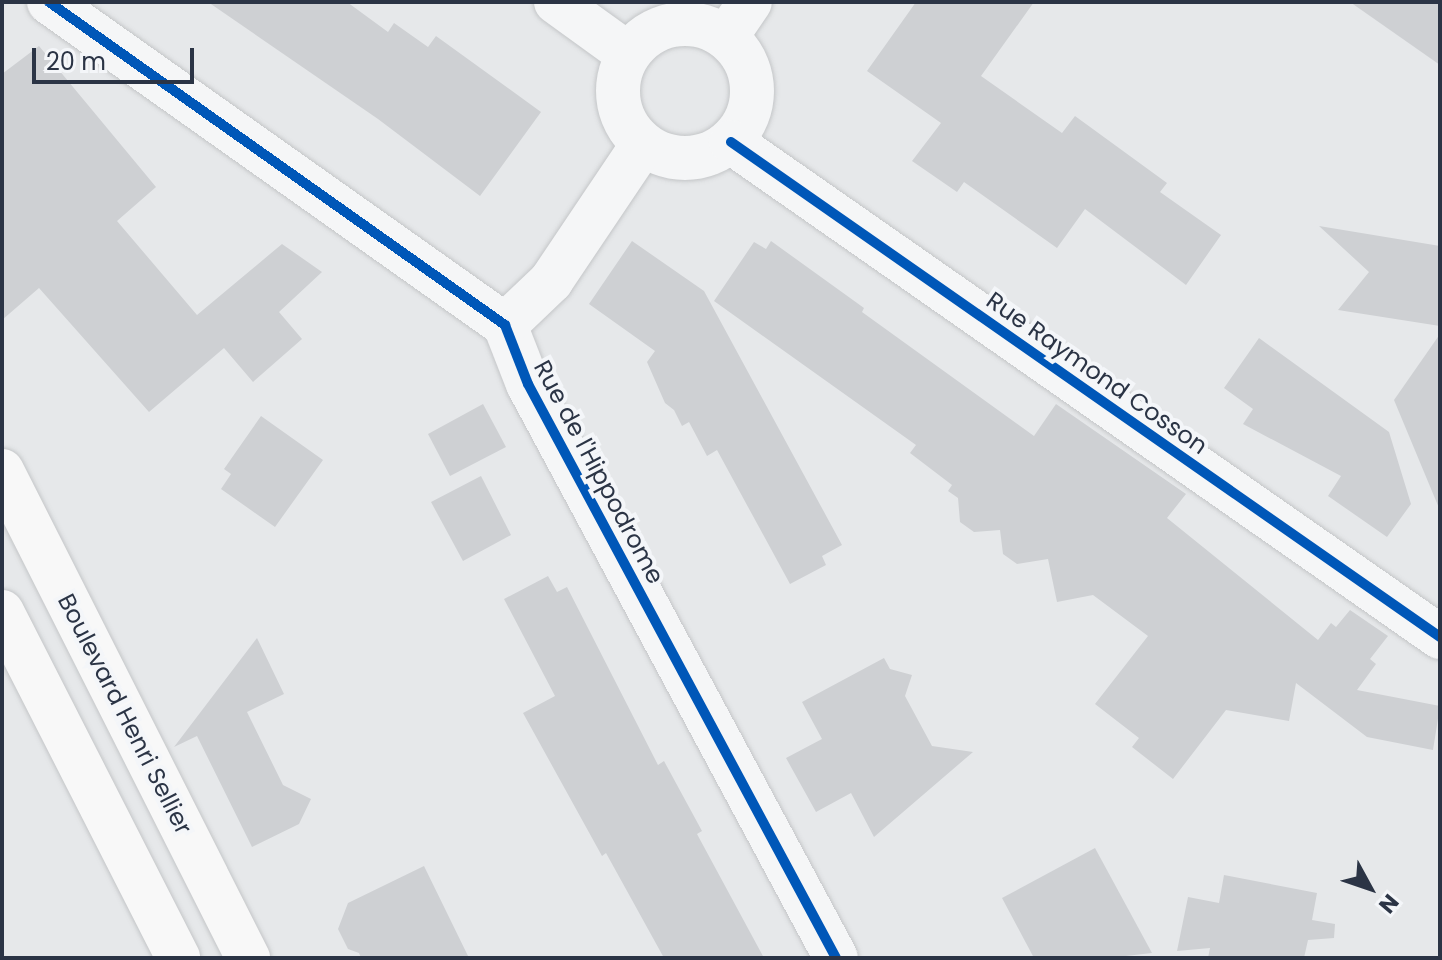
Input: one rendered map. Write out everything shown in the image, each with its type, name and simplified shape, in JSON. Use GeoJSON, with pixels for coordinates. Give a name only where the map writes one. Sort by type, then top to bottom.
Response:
{"type":"FeatureCollection","features":[{"type":"Feature","properties":{"kind":"main road","name":"Boulevard Henri Sellier"},"geometry":{"type":"LineString","coordinates":[[2,471],[248,958]]}},
{"type":"Feature","properties":{"kind":"main road"},"geometry":{"type":"LineString","coordinates":[[2,612],[178,958]]}},
{"type":"Feature","properties":{"kind":"street"},"geometry":{"type":"LineString","coordinates":[[49,2],[505,325],[551,281],[643,144]]}},
{"type":"Feature","properties":{"kind":"street"},"geometry":{"type":"LineString","coordinates":[[556,2],[628,54]]}},
{"type":"Feature","properties":{"kind":"street"},"geometry":{"type":"LineString","coordinates":[[738,19],[740,51],[749,68],[753,88],[751,108],[731,142],[697,158],[659,154],[643,144],[621,112],[617,92],[620,72],[628,54],[644,38],[663,27],[684,24],[706,27],[738,19]]}},
{"type":"Feature","properties":{"kind":"street","name":"Rue Raymond Cosson"},"geometry":{"type":"LineString","coordinates":[[731,142],[1440,637]]}},
{"type":"Feature","properties":{"kind":"street","name":"Rue de l'Hippodrome"},"geometry":{"type":"LineString","coordinates":[[505,325],[528,384],[836,958]]}},
{"type":"Feature","properties":{"kind":"building"},"geometry":{"type":"Polygon","coordinates":[[[208,2],[347,2],[388,32],[394,23],[428,47],[436,36],[541,112],[480,196],[378,119],[208,2]]]}},
{"type":"Feature","properties":{"kind":"building"},"geometry":{"type":"Polygon","coordinates":[[[916,2],[1034,2],[981,76],[1062,133],[1075,116],[1167,183],[1160,192],[1221,235],[1186,285],[1085,209],[1057,248],[964,182],[957,192],[912,161],[941,123],[867,71],[916,2]]]}},
{"type":"Feature","properties":{"kind":"building"},"geometry":{"type":"Polygon","coordinates":[[[1350,2],[1440,2],[1440,65],[1350,2]]]}},
{"type":"Feature","properties":{"kind":"building"},"geometry":{"type":"Polygon","coordinates":[[[39,46],[156,187],[117,221],[197,315],[282,244],[322,272],[279,312],[302,339],[253,382],[224,348],[149,412],[39,288],[2,320],[2,74],[39,46]]]}},
{"type":"Feature","properties":{"kind":"building"},"geometry":{"type":"Polygon","coordinates":[[[1319,226],[1440,246],[1440,326],[1338,310],[1369,272],[1319,226]]]}},
{"type":"Feature","properties":{"kind":"building"},"geometry":{"type":"Polygon","coordinates":[[[632,241],[704,291],[842,545],[822,556],[826,565],[790,584],[717,450],[707,456],[689,422],[682,426],[674,410],[665,403],[647,362],[655,351],[589,304],[632,241]]]}},
{"type":"Feature","properties":{"kind":"building"},"geometry":{"type":"Polygon","coordinates":[[[771,241],[864,308],[862,312],[1034,436],[1056,404],[1186,494],[1167,518],[1318,640],[1331,623],[1336,627],[1350,610],[1388,636],[1370,659],[1376,664],[1357,690],[1440,706],[1433,750],[1367,737],[1296,683],[1289,721],[1226,710],[1173,779],[1132,747],[1139,738],[1095,704],[1148,636],[1093,595],[1057,602],[1048,559],[1017,564],[1003,554],[1000,530],[974,532],[960,522],[958,498],[948,491],[952,485],[910,453],[916,445],[714,301],[754,242],[766,249],[771,241]]]}},
{"type":"Feature","properties":{"kind":"building"},"geometry":{"type":"Polygon","coordinates":[[[1440,334],[1440,508],[1439,508],[1394,400],[1440,334]]]}},
{"type":"Feature","properties":{"kind":"building"},"geometry":{"type":"Polygon","coordinates":[[[1259,338],[1389,432],[1411,504],[1387,537],[1328,496],[1341,476],[1243,424],[1253,409],[1224,388],[1259,338]]]}},
{"type":"Feature","properties":{"kind":"building"},"geometry":{"type":"Polygon","coordinates":[[[483,404],[506,447],[450,476],[428,434],[483,404]]]}},
{"type":"Feature","properties":{"kind":"building"},"geometry":{"type":"Polygon","coordinates":[[[261,416],[323,460],[275,527],[221,489],[231,474],[224,469],[261,416]]]}},
{"type":"Feature","properties":{"kind":"building"},"geometry":{"type":"Polygon","coordinates":[[[481,476],[511,535],[463,561],[431,502],[481,476]]]}},
{"type":"Feature","properties":{"kind":"building"},"geometry":{"type":"Polygon","coordinates":[[[548,576],[557,592],[567,587],[658,765],[664,761],[702,831],[697,834],[764,958],[664,958],[606,853],[602,856],[523,713],[555,696],[504,599],[548,576]]]}},
{"type":"Feature","properties":{"kind":"building"},"geometry":{"type":"Polygon","coordinates":[[[257,638],[284,694],[247,712],[283,785],[311,799],[299,824],[252,847],[197,736],[174,747],[257,638]]]}},
{"type":"Feature","properties":{"kind":"building"},"geometry":{"type":"Polygon","coordinates":[[[884,658],[890,669],[912,675],[905,696],[932,746],[973,752],[874,837],[851,793],[816,812],[786,758],[822,739],[802,702],[884,658]]]}},
{"type":"Feature","properties":{"kind":"building"},"geometry":{"type":"Polygon","coordinates":[[[1095,848],[1152,953],[1108,958],[1034,958],[1002,898],[1095,848]]]}},
{"type":"Feature","properties":{"kind":"building"},"geometry":{"type":"Polygon","coordinates":[[[424,866],[469,958],[361,958],[359,953],[348,949],[338,929],[348,903],[424,866]]]}},
{"type":"Feature","properties":{"kind":"building"},"geometry":{"type":"Polygon","coordinates":[[[1224,875],[1317,893],[1312,920],[1335,924],[1334,938],[1308,940],[1304,958],[1208,958],[1210,948],[1177,951],[1188,897],[1219,903],[1224,875]]]}},
{"type":"Feature","properties":{"kind":"cycle path"},"geometry":{"type":"LineString","coordinates":[[49,2],[505,325],[528,384],[836,958]]}},
{"type":"Feature","properties":{"kind":"cycle path"},"geometry":{"type":"LineString","coordinates":[[731,142],[1440,637]]}}]}
